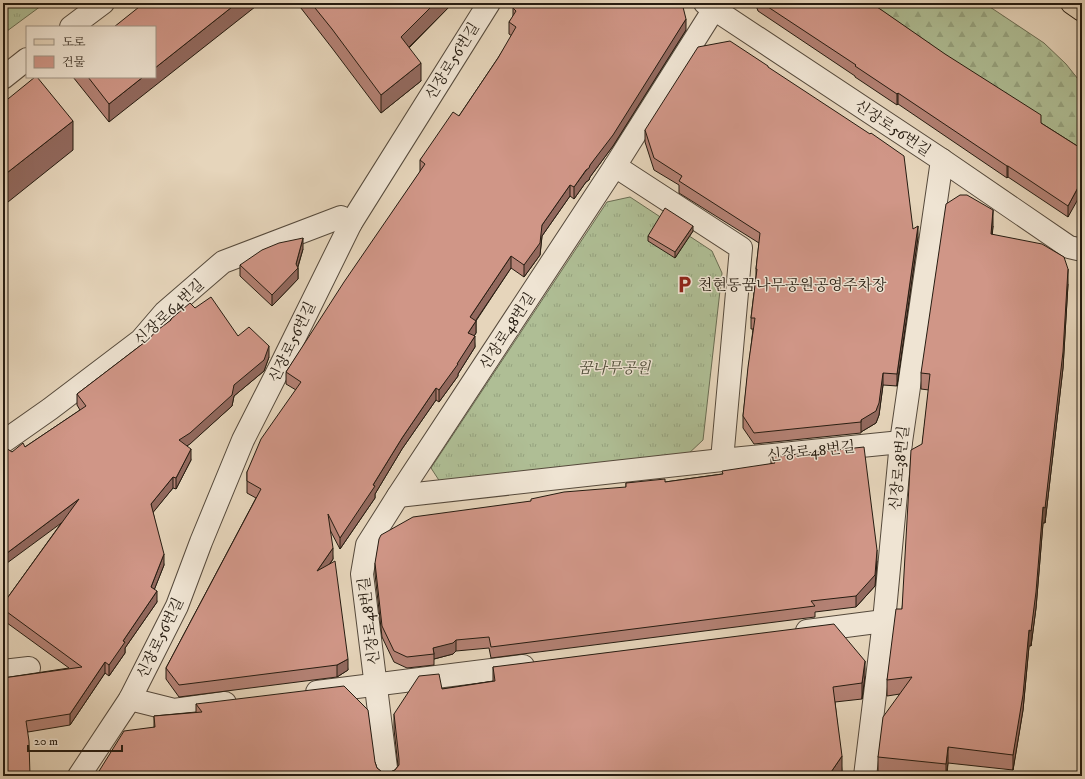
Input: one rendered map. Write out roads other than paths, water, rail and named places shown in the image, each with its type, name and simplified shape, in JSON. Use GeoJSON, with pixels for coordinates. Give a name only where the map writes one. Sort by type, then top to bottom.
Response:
{"type":"FeatureCollection","features":[{"type":"Feature","properties":{"kind":"main road"},"geometry":{"type":"LineString","coordinates":[[1072,3],[1082,10]]}},
{"type":"Feature","properties":{"kind":"street"},"geometry":{"type":"LineString","coordinates":[[71,26],[103,3]]}},
{"type":"Feature","properties":{"kind":"street","name":"신장로56번길"},"geometry":{"type":"LineString","coordinates":[[79,776],[130,700],[177,606],[243,440],[351,222],[489,3]]}},
{"type":"Feature","properties":{"kind":"street","name":"신장로56번길"},"geometry":{"type":"LineString","coordinates":[[710,6],[942,160],[1069,247],[1082,250]]}},
{"type":"Feature","properties":{"kind":"street","name":"신장로48번길"},"geometry":{"type":"LineString","coordinates":[[387,776],[362,574],[367,545],[615,166],[710,6]]}},
{"type":"Feature","properties":{"kind":"street"},"geometry":{"type":"LineString","coordinates":[[3,78],[26,60]]}},
{"type":"Feature","properties":{"kind":"street","name":"신장로38번길"},"geometry":{"type":"LineString","coordinates":[[865,776],[884,621],[901,442],[942,160]]}},
{"type":"Feature","properties":{"kind":"street"},"geometry":{"type":"LineString","coordinates":[[615,166],[741,248],[722,460]]}},
{"type":"Feature","properties":{"kind":"street","name":"신장로64번길"},"geometry":{"type":"LineString","coordinates":[[3,442],[50,409],[141,340],[165,312],[223,262],[341,217],[351,222]]}},
{"type":"Feature","properties":{"kind":"street","name":"신장로48번길"},"geometry":{"type":"LineString","coordinates":[[398,496],[722,460],[901,442]]}},
{"type":"Feature","properties":{"kind":"street"},"geometry":{"type":"LineString","coordinates":[[788,633],[884,621]]}},
{"type":"Feature","properties":{"kind":"street","name":"신장로48번길"},"geometry":{"type":"LineString","coordinates":[[376,684],[543,663]]}},
{"type":"Feature","properties":{"kind":"street"},"geometry":{"type":"LineString","coordinates":[[3,671],[29,668]]}},
{"type":"Feature","properties":{"kind":"street"},"geometry":{"type":"LineString","coordinates":[[298,694],[376,684]]}},
{"type":"Feature","properties":{"kind":"street","name":"신장로56번길"},"geometry":{"type":"LineString","coordinates":[[130,700],[174,710],[244,701]]}},
{"type":"Feature","properties":{"kind":"place","name":"천현동꿈나무공원공영주차장"},"geometry":{"type":"Point","coordinates":[685,285]}},
{"type":"Feature","properties":{"kind":"park label","name":"꿈나무공원"},"geometry":{"type":"Point","coordinates":[614,368]}}]}
